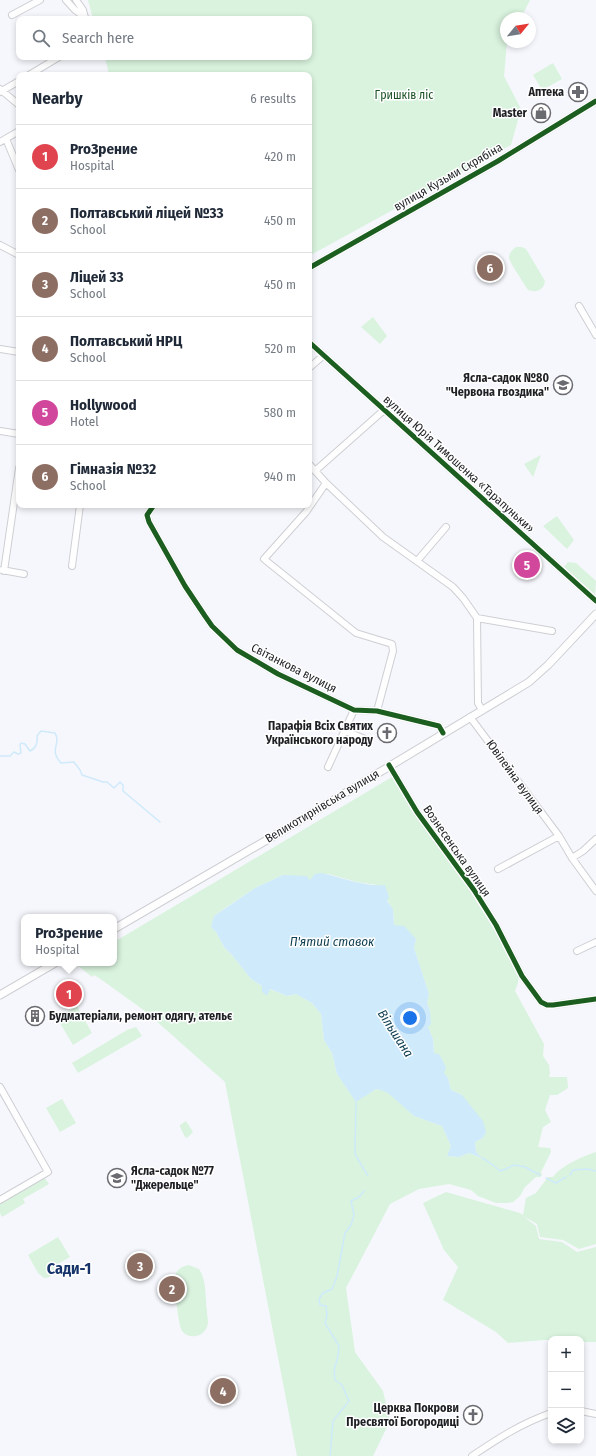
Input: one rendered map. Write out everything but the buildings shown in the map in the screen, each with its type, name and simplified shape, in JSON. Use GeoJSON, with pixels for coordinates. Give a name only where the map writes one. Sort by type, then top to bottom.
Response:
{"type":"FeatureCollection","features":[{"type":"Feature","properties":{"kind":"main road","name":"Великотирнівська вулиця"},"geometry":{"type":"LineString","coordinates":[[117,927],[270,838],[515,690],[539,674],[596,614]]}},
{"type":"Feature","properties":{"kind":"main road"},"geometry":{"type":"LineString","coordinates":[[0,995],[50,966]]}},
{"type":"Feature","properties":{"kind":"street"},"geometry":{"type":"LineString","coordinates":[[12,15],[40,0]]}},
{"type":"Feature","properties":{"kind":"street"},"geometry":{"type":"LineString","coordinates":[[66,0],[82,16]]}},
{"type":"Feature","properties":{"kind":"street"},"geometry":{"type":"LineString","coordinates":[[76,0],[83,10],[84,16]]}},
{"type":"Feature","properties":{"kind":"street"},"geometry":{"type":"LineString","coordinates":[[34,72],[54,60]]}},
{"type":"Feature","properties":{"kind":"street"},"geometry":{"type":"LineString","coordinates":[[16,83],[1,91],[16,103]]}},
{"type":"Feature","properties":{"kind":"street","name":"вулиця Кузьми Скрябіна"},"geometry":{"type":"LineString","coordinates":[[312,266],[498,161],[596,101]]}},
{"type":"Feature","properties":{"kind":"street"},"geometry":{"type":"LineString","coordinates":[[16,133],[3,140],[16,164]]}},
{"type":"Feature","properties":{"kind":"street"},"geometry":{"type":"LineString","coordinates":[[0,245],[16,253]]}},
{"type":"Feature","properties":{"kind":"street"},"geometry":{"type":"LineString","coordinates":[[579,306],[596,335]]}},
{"type":"Feature","properties":{"kind":"street","name":"вулиця Юрія Тимошенка «Тарапуньки»"},"geometry":{"type":"LineString","coordinates":[[312,345],[596,601]]}},
{"type":"Feature","properties":{"kind":"street"},"geometry":{"type":"LineString","coordinates":[[0,349],[16,352]]}},
{"type":"Feature","properties":{"kind":"street"},"geometry":{"type":"LineString","coordinates":[[312,365],[324,355]]}},
{"type":"Feature","properties":{"kind":"street"},"geometry":{"type":"LineString","coordinates":[[315,471],[384,410]]}},
{"type":"Feature","properties":{"kind":"street"},"geometry":{"type":"LineString","coordinates":[[0,431],[16,434]]}},
{"type":"Feature","properties":{"kind":"street"},"geometry":{"type":"LineString","coordinates":[[312,468],[326,484],[383,537],[457,590],[477,618],[478,703],[482,710]]}},
{"type":"Feature","properties":{"kind":"street"},"geometry":{"type":"LineString","coordinates":[[312,504],[326,484]]}},
{"type":"Feature","properties":{"kind":"street"},"geometry":{"type":"LineString","coordinates":[[16,486],[2,570],[24,574]]}},
{"type":"Feature","properties":{"kind":"street"},"geometry":{"type":"LineString","coordinates":[[72,566],[80,508]]}},
{"type":"Feature","properties":{"kind":"street","name":"Світанкова вулиця"},"geometry":{"type":"LineString","coordinates":[[152,508],[147,515],[149,522],[185,586],[212,626],[237,650],[278,674],[354,710],[377,711],[439,726],[443,733]]}},
{"type":"Feature","properties":{"kind":"street"},"geometry":{"type":"LineString","coordinates":[[309,508],[264,559],[356,633],[392,644],[393,651],[377,711]]}},
{"type":"Feature","properties":{"kind":"street"},"geometry":{"type":"LineString","coordinates":[[417,561],[446,527]]}},
{"type":"Feature","properties":{"kind":"street"},"geometry":{"type":"LineString","coordinates":[[477,618],[552,631]]}},
{"type":"Feature","properties":{"kind":"street"},"geometry":{"type":"LineString","coordinates":[[328,767],[354,710]]}},
{"type":"Feature","properties":{"kind":"street","name":"Ювілейна вулиця"},"geometry":{"type":"LineString","coordinates":[[470,717],[559,836],[572,858],[596,891]]}},
{"type":"Feature","properties":{"kind":"street"},"geometry":{"type":"LineString","coordinates":[[345,730],[365,739]]}},
{"type":"Feature","properties":{"kind":"street","name":"Вознесенська вулиця"},"geometry":{"type":"LineString","coordinates":[[389,766],[417,812],[474,890],[496,925],[522,976],[541,1002],[547,1005],[553,1005],[596,999]]}},
{"type":"Feature","properties":{"kind":"street"},"geometry":{"type":"LineString","coordinates":[[498,869],[559,836]]}},
{"type":"Feature","properties":{"kind":"street"},"geometry":{"type":"LineString","coordinates":[[572,858],[583,851],[596,839]]}},
{"type":"Feature","properties":{"kind":"street"},"geometry":{"type":"LineString","coordinates":[[577,951],[596,942]]}},
{"type":"Feature","properties":{"kind":"street"},"geometry":{"type":"LineString","coordinates":[[0,1087],[48,1172],[0,1200]]}},
{"type":"Feature","properties":{"kind":"street"},"geometry":{"type":"LineString","coordinates":[[584,1412],[596,1414]]}},
{"type":"Feature","properties":{"kind":"street"},"geometry":{"type":"LineString","coordinates":[[472,1456],[503,1435],[531,1420],[548,1414]]}},
{"type":"Feature","properties":{"kind":"green space","name":"Гришків ліс"},"geometry":{"type":"Polygon","coordinates":[[[88,0],[530,0],[524,12],[500,12],[500,48],[506,48],[504,76],[521,109],[511,145],[312,254],[312,72],[108,72],[106,60],[312,60],[312,16],[92,16],[88,0]]]}},
{"type":"Feature","properties":{"kind":"green space"},"geometry":{"type":"Polygon","coordinates":[[[553,63],[562,79],[542,90],[533,75],[553,63]]]}},
{"type":"Feature","properties":{"kind":"green space"},"geometry":{"type":"Polygon","coordinates":[[[516,247],[526,249],[545,281],[542,289],[537,291],[528,290],[512,265],[509,256],[516,247]]]}},
{"type":"Feature","properties":{"kind":"green space"},"geometry":{"type":"Polygon","coordinates":[[[373,317],[387,336],[380,344],[361,327],[373,317]]]}},
{"type":"Feature","properties":{"kind":"green space"},"geometry":{"type":"Polygon","coordinates":[[[541,455],[533,477],[524,464],[541,455]]]}},
{"type":"Feature","properties":{"kind":"green space"},"geometry":{"type":"Polygon","coordinates":[[[557,516],[574,540],[567,549],[543,526],[557,516]]]}},
{"type":"Feature","properties":{"kind":"green space"},"geometry":{"type":"Polygon","coordinates":[[[568,562],[576,563],[596,581],[595,596],[564,567],[568,562]]]}},
{"type":"Feature","properties":{"kind":"green space"},"geometry":{"type":"Polygon","coordinates":[[[392,777],[415,814],[464,879],[501,938],[519,972],[518,983],[515,991],[544,1044],[543,1056],[549,1065],[549,1077],[567,1077],[568,1088],[557,1095],[550,1095],[545,1110],[551,1122],[543,1127],[538,1147],[550,1148],[551,1152],[541,1172],[542,1175],[540,1177],[536,1177],[525,1187],[520,1196],[513,1202],[496,1203],[478,1196],[471,1190],[449,1184],[419,1189],[390,1204],[346,1288],[355,1352],[383,1391],[390,1421],[373,1456],[297,1456],[225,1082],[145,1011],[99,978],[94,975],[92,977],[78,966],[117,966],[117,940],[392,777]],[[328,874],[310,880],[283,875],[255,888],[214,916],[211,927],[216,932],[224,947],[251,979],[262,986],[262,992],[269,989],[287,996],[296,994],[312,1003],[321,1014],[324,1040],[332,1053],[337,1074],[356,1101],[376,1089],[388,1092],[414,1116],[442,1126],[451,1146],[447,1156],[459,1157],[469,1153],[481,1158],[476,1152],[475,1142],[483,1138],[462,1095],[451,1090],[448,1078],[444,1074],[434,1053],[433,1039],[428,1027],[430,1011],[427,1003],[429,994],[414,948],[416,939],[394,925],[393,909],[377,885],[357,882],[328,874]]]}},
{"type":"Feature","properties":{"kind":"green space"},"geometry":{"type":"Polygon","coordinates":[[[77,1006],[92,1033],[73,1045],[57,1018],[77,1006]]]}},
{"type":"Feature","properties":{"kind":"green space"},"geometry":{"type":"Polygon","coordinates":[[[136,1027],[142,1036],[78,1073],[72,1063],[127,1030],[136,1027]]]}},
{"type":"Feature","properties":{"kind":"green space"},"geometry":{"type":"Polygon","coordinates":[[[62,1099],[76,1123],[60,1132],[46,1108],[62,1099]]]}},
{"type":"Feature","properties":{"kind":"green space"},"geometry":{"type":"Polygon","coordinates":[[[186,1121],[193,1132],[187,1138],[180,1127],[180,1125],[186,1121]]]}},
{"type":"Feature","properties":{"kind":"green space"},"geometry":{"type":"Polygon","coordinates":[[[596,1152],[596,1244],[579,1249],[563,1240],[540,1237],[537,1224],[523,1216],[536,1226],[539,1239],[562,1242],[577,1252],[596,1247],[596,1342],[584,1342],[584,1336],[548,1336],[548,1340],[508,1343],[496,1332],[443,1300],[458,1267],[444,1250],[423,1203],[446,1192],[523,1215],[526,1198],[536,1193],[548,1177],[553,1177],[561,1169],[596,1152]]]}},
{"type":"Feature","properties":{"kind":"green space"},"geometry":{"type":"Polygon","coordinates":[[[44,1177],[49,1184],[23,1199],[25,1203],[2,1217],[0,1213],[0,1202],[44,1177]]]}},
{"type":"Feature","properties":{"kind":"green space"},"geometry":{"type":"Polygon","coordinates":[[[58,1237],[70,1257],[54,1266],[52,1275],[44,1278],[38,1273],[28,1255],[58,1237]]]}},
{"type":"Feature","properties":{"kind":"green space"},"geometry":{"type":"Polygon","coordinates":[[[189,1265],[199,1269],[202,1273],[208,1319],[208,1325],[205,1330],[196,1336],[188,1336],[182,1331],[176,1302],[176,1273],[181,1268],[189,1265]]]}},
{"type":"Feature","properties":{"kind":"water","name":"П'ятий ставок"},"geometry":{"type":"Polygon","coordinates":[[[321,873],[369,885],[385,885],[389,897],[387,901],[393,909],[394,925],[404,926],[416,939],[414,948],[429,994],[427,1003],[430,1011],[431,1024],[428,1027],[433,1039],[434,1053],[439,1054],[446,1067],[444,1073],[448,1078],[451,1090],[462,1095],[483,1121],[486,1132],[483,1138],[475,1142],[476,1152],[482,1158],[469,1153],[459,1157],[447,1156],[451,1146],[442,1126],[414,1116],[388,1093],[376,1089],[356,1102],[337,1074],[332,1053],[324,1040],[321,1014],[312,1003],[296,994],[287,996],[270,989],[266,995],[262,992],[262,986],[251,979],[224,947],[216,932],[211,927],[214,916],[255,888],[283,875],[306,876],[310,880],[315,874],[321,873]]]}},
{"type":"Feature","properties":{"kind":"waterway","name":"Вільшана"},"geometry":{"type":"LineString","coordinates":[[0,756],[10,756],[14,752],[18,754],[21,753],[21,743],[25,744],[30,751],[32,750],[36,745],[37,736],[41,731],[55,733],[57,737],[55,750],[57,758],[61,763],[74,762],[82,775],[107,782],[114,788],[120,782],[123,785],[123,791],[160,822]]}},
{"type":"Feature","properties":{"kind":"waterway"},"geometry":{"type":"LineString","coordinates":[[356,1102],[355,1154],[368,1176]]}},
{"type":"Feature","properties":{"kind":"waterway","name":"Вільшана"},"geometry":{"type":"LineString","coordinates":[[482,1158],[501,1171],[514,1165],[525,1167],[540,1175]]}},
{"type":"Feature","properties":{"kind":"waterway","name":"Вільшана"},"geometry":{"type":"LineString","coordinates":[[570,1175],[573,1170],[588,1169],[596,1171]]}},
{"type":"Feature","properties":{"kind":"waterway","name":"Вільшана"},"geometry":{"type":"LineString","coordinates":[[546,1178],[556,1183],[566,1177]]}},
{"type":"Feature","properties":{"kind":"waterway"},"geometry":{"type":"LineString","coordinates":[[330,1456],[333,1421],[349,1401],[342,1385],[335,1380],[334,1370],[339,1346],[325,1323],[327,1315],[326,1306],[320,1305],[319,1299],[323,1293],[332,1289],[337,1276],[345,1233],[351,1225],[354,1215],[351,1201],[359,1197],[364,1191]]}},
{"type":"Feature","properties":{"kind":"cycle path"},"geometry":{"type":"LineString","coordinates":[[312,266],[498,161],[596,101]]}},
{"type":"Feature","properties":{"kind":"cycle path"},"geometry":{"type":"LineString","coordinates":[[312,345],[596,601]]}},
{"type":"Feature","properties":{"kind":"cycle path"},"geometry":{"type":"LineString","coordinates":[[152,508],[147,515],[149,522],[185,586],[212,626],[237,650],[278,674],[354,710],[377,711],[439,726],[443,733]]}},
{"type":"Feature","properties":{"kind":"cycle path"},"geometry":{"type":"LineString","coordinates":[[389,765],[417,812],[474,890],[496,925],[522,976],[541,1002],[547,1005],[553,1005],[596,999]]}},
{"type":"Feature","properties":{"kind":"place","name":"Аптека"},"geometry":{"type":"Point","coordinates":[578,92]}},
{"type":"Feature","properties":{"kind":"place","name":"Master"},"geometry":{"type":"Point","coordinates":[541,113]}},
{"type":"Feature","properties":{"kind":"place","name":"Гімназія №32"},"geometry":{"type":"Point","coordinates":[490,268]}},
{"type":"Feature","properties":{"kind":"place","name":"Ясла-садок №80 \"Червона гвоздика\""},"geometry":{"type":"Point","coordinates":[563,385]}},
{"type":"Feature","properties":{"kind":"place","name":"Hollywood"},"geometry":{"type":"Point","coordinates":[527,565]}},
{"type":"Feature","properties":{"kind":"place","name":"Парафія Всіх Святих Українського народу"},"geometry":{"type":"Point","coordinates":[387,733]}},
{"type":"Feature","properties":{"kind":"place","name":"ProЗрение"},"geometry":{"type":"Point","coordinates":[69,994]}},
{"type":"Feature","properties":{"kind":"place","name":"Будматеріали, ремонт одягу, ательє"},"geometry":{"type":"Point","coordinates":[35,1016]}},
{"type":"Feature","properties":{"kind":"place","name":"Ясла-садок №77 \"Джерельце\""},"geometry":{"type":"Point","coordinates":[117,1178]}},
{"type":"Feature","properties":{"kind":"place","name":"Ліцей 33"},"geometry":{"type":"Point","coordinates":[140,1266]}},
{"type":"Feature","properties":{"kind":"place","name":"Полтавський ліцей №33"},"geometry":{"type":"Point","coordinates":[172,1289]}},
{"type":"Feature","properties":{"kind":"place","name":"Полтавський НРЦ"},"geometry":{"type":"Point","coordinates":[223,1391]}},
{"type":"Feature","properties":{"kind":"place","name":"Церква Покрови Пресвятої Богородиці"},"geometry":{"type":"Point","coordinates":[473,1415]}},
{"type":"Feature","properties":{"kind":"district","name":"Сади-1"},"geometry":{"type":"Point","coordinates":[69,1268]}}]}
